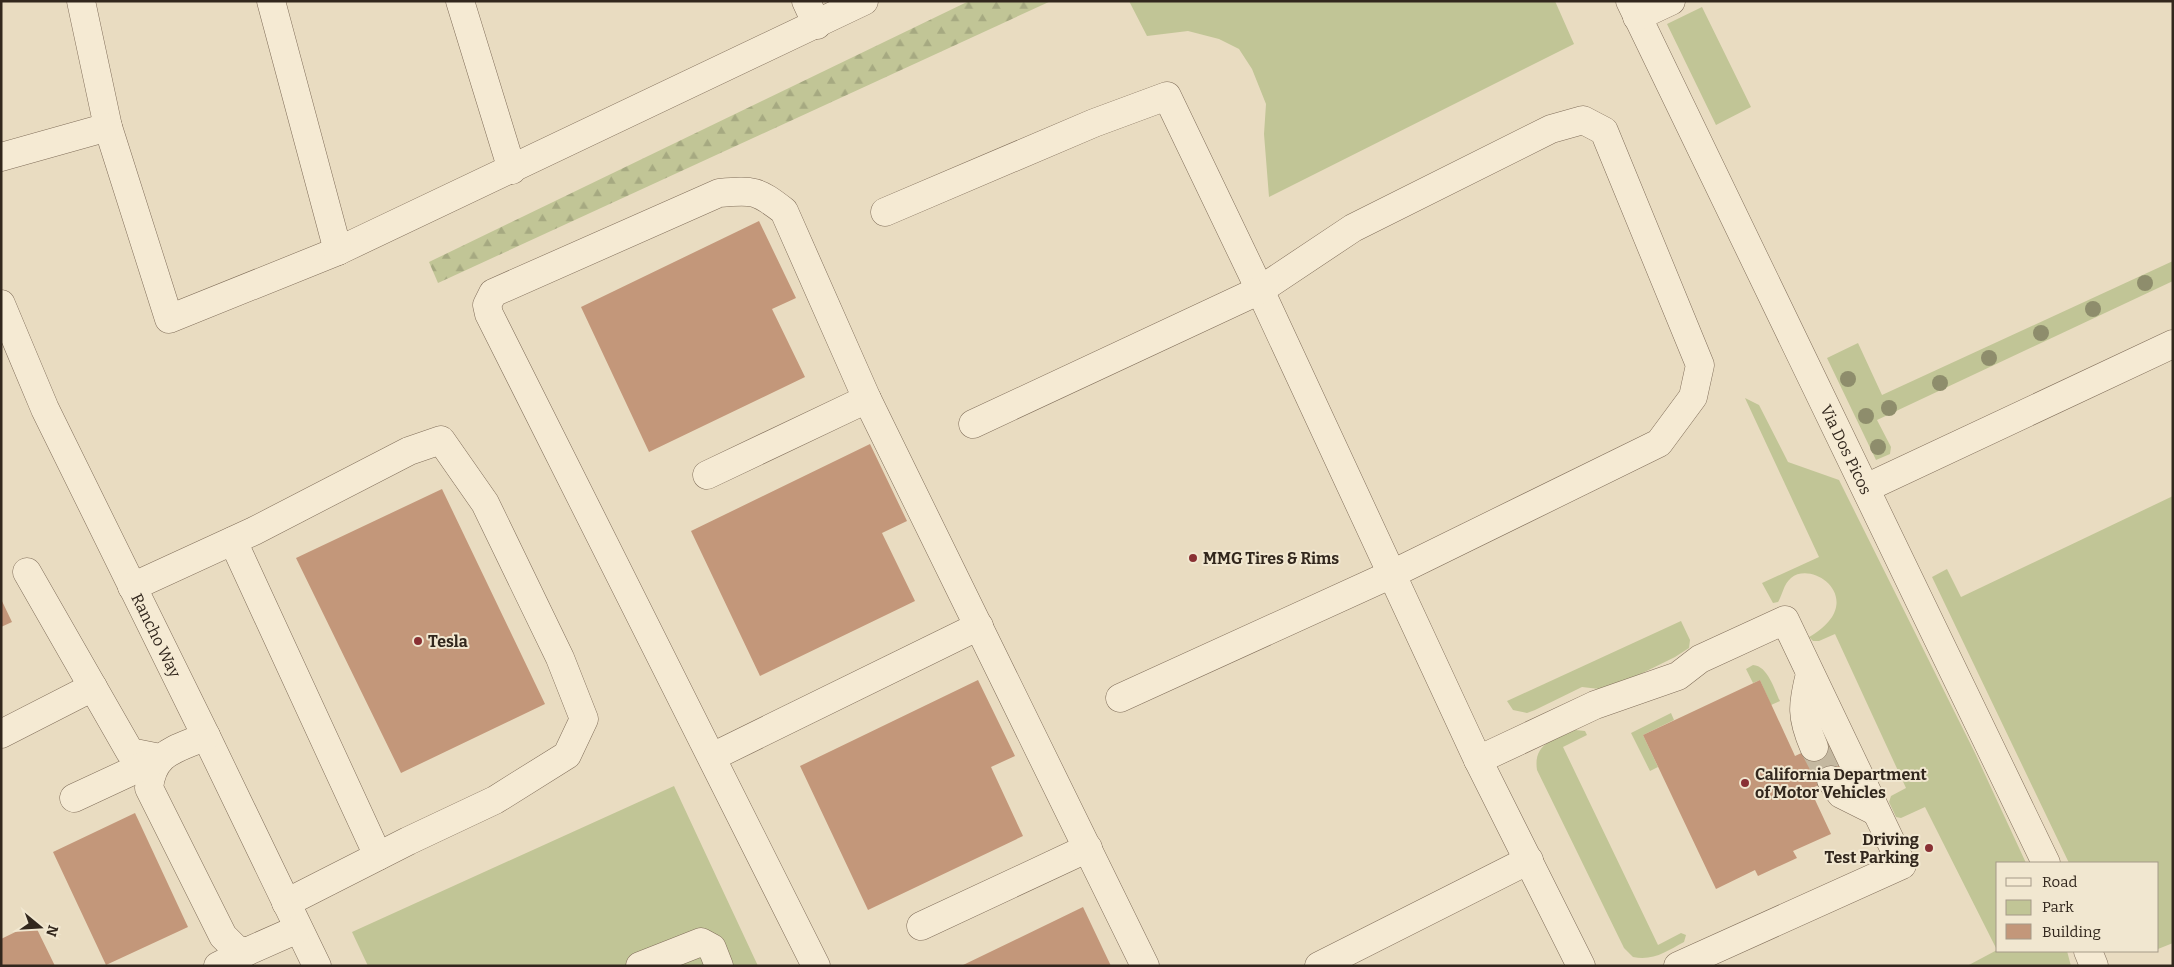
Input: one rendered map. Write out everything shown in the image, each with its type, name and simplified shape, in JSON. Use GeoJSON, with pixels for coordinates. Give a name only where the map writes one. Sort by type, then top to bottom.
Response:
{"type":"FeatureCollection","features":[{"type":"Feature","properties":{"kind":"street"},"geometry":{"type":"LineString","coordinates":[[81,1],[108,126],[169,319],[338,251],[512,170],[811,13],[864,1]]}},
{"type":"Feature","properties":{"kind":"street"},"geometry":{"type":"LineString","coordinates":[[271,1],[338,251]]}},
{"type":"Feature","properties":{"kind":"street"},"geometry":{"type":"LineString","coordinates":[[460,1],[512,170]]}},
{"type":"Feature","properties":{"kind":"street"},"geometry":{"type":"LineString","coordinates":[[1637,18],[1671,1]]}},
{"type":"Feature","properties":{"kind":"street","name":"Via Dos Picos"},"geometry":{"type":"LineString","coordinates":[[1637,18],[2046,862]]}},
{"type":"Feature","properties":{"kind":"street"},"geometry":{"type":"LineString","coordinates":[[885,212],[1094,123],[1167,96],[1260,290],[1478,760],[1581,966]]}},
{"type":"Feature","properties":{"kind":"street"},"geometry":{"type":"LineString","coordinates":[[973,424],[1260,290],[1353,228],[1551,129],[1583,120],[1604,131],[1700,365],[1693,397],[1659,443],[1392,574],[1120,698]]}},
{"type":"Feature","properties":{"kind":"street"},"geometry":{"type":"LineString","coordinates":[[1,157],[108,126]]}},
{"type":"Feature","properties":{"kind":"street"},"geometry":{"type":"LineString","coordinates":[[816,966],[489,314],[487,305],[493,293],[719,192],[749,190],[762,194],[784,211],[867,399],[1145,966]]}},
{"type":"Feature","properties":{"kind":"street","name":"Rancho Way"},"geometry":{"type":"LineString","coordinates":[[1,304],[45,409],[206,736],[316,966]]}},
{"type":"Feature","properties":{"kind":"street"},"geometry":{"type":"LineString","coordinates":[[1866,488],[2173,344]]}},
{"type":"Feature","properties":{"kind":"street"},"geometry":{"type":"LineString","coordinates":[[707,475],[867,399]]}},
{"type":"Feature","properties":{"kind":"street"},"geometry":{"type":"LineString","coordinates":[[132,587],[233,541],[409,451],[441,440],[485,502],[560,658],[584,720],[567,755],[495,800],[286,903]]}},
{"type":"Feature","properties":{"kind":"street"},"geometry":{"type":"LineString","coordinates":[[233,541],[378,856]]}},
{"type":"Feature","properties":{"kind":"street"},"geometry":{"type":"LineString","coordinates":[[27,572],[130,752],[160,758]]}},
{"type":"Feature","properties":{"kind":"street"},"geometry":{"type":"LineString","coordinates":[[1478,760],[1595,705],[1678,676],[1700,659],[1786,620],[1875,812],[1902,865],[1678,966]]}},
{"type":"Feature","properties":{"kind":"street"},"geometry":{"type":"LineString","coordinates":[[712,757],[979,626]]}},
{"type":"Feature","properties":{"kind":"street"},"geometry":{"type":"LineString","coordinates":[[1810,674],[1802,711],[1805,726],[1814,747]]}},
{"type":"Feature","properties":{"kind":"street"},"geometry":{"type":"LineString","coordinates":[[1,734],[93,687]]}},
{"type":"Feature","properties":{"kind":"street"},"geometry":{"type":"LineString","coordinates":[[74,798],[206,736]]}},
{"type":"Feature","properties":{"kind":"street"},"geometry":{"type":"LineString","coordinates":[[160,758],[150,772],[149,788],[224,936],[236,949],[246,952]]}},
{"type":"Feature","properties":{"kind":"street"},"geometry":{"type":"LineString","coordinates":[[1830,780],[1841,794],[1875,812]]}},
{"type":"Feature","properties":{"kind":"street"},"geometry":{"type":"LineString","coordinates":[[921,926],[1088,848]]}},
{"type":"Feature","properties":{"kind":"street"},"geometry":{"type":"LineString","coordinates":[[1319,966],[1529,860]]}},
{"type":"Feature","properties":{"kind":"street"},"geometry":{"type":"LineString","coordinates":[[218,966],[298,928]]}},
{"type":"Feature","properties":{"kind":"street"},"geometry":{"type":"LineString","coordinates":[[640,966],[701,942],[712,948],[719,966]]}},
{"type":"Feature","properties":{"kind":"street"},"geometry":{"type":"LineString","coordinates":[[2088,952],[2094,966]]}},
{"type":"Feature","properties":{"kind":"green space"},"geometry":{"type":"Polygon","coordinates":[[[969,1],[1051,1],[438,283],[429,262],[969,1]]]}},
{"type":"Feature","properties":{"kind":"green space"},"geometry":{"type":"Polygon","coordinates":[[[1129,1],[1555,1],[1574,44],[1269,197],[1264,134],[1266,104],[1252,69],[1239,49],[1219,39],[1188,31],[1147,36],[1129,1]]]}},
{"type":"Feature","properties":{"kind":"green space"},"geometry":{"type":"Polygon","coordinates":[[[1702,7],[1751,107],[1716,125],[1667,24],[1702,7]]]}},
{"type":"Feature","properties":{"kind":"green space"},"geometry":{"type":"Polygon","coordinates":[[[2173,261],[2173,281],[1877,420],[1891,447],[1890,454],[1876,460],[1827,358],[1858,343],[1882,395],[2173,261]]]}},
{"type":"Feature","properties":{"kind":"green space"},"geometry":{"type":"Polygon","coordinates":[[[1745,398],[1759,405],[1788,462],[1839,480],[1975,753],[2026,862],[1996,862],[1996,948],[1925,807],[1901,818],[1896,817],[1889,802],[1891,796],[1906,788],[1835,634],[1819,641],[1813,641],[1809,637],[1827,624],[1835,610],[1836,598],[1831,587],[1823,579],[1812,574],[1801,574],[1788,581],[1778,602],[1773,603],[1762,583],[1819,557],[1745,398]]]}},
{"type":"Feature","properties":{"kind":"green space"},"geometry":{"type":"Polygon","coordinates":[[[2173,496],[2173,943],[2159,949],[2159,862],[2069,862],[1932,577],[1947,569],[1961,597],[2173,496]]]}},
{"type":"Feature","properties":{"kind":"green space"},"geometry":{"type":"Polygon","coordinates":[[[1681,621],[1690,640],[1689,648],[1675,657],[1608,690],[1582,687],[1527,713],[1513,710],[1507,701],[1681,621]]]}},
{"type":"Feature","properties":{"kind":"green space"},"geometry":{"type":"Polygon","coordinates":[[[1753,665],[1763,669],[1767,674],[1780,701],[1771,705],[1760,680],[1753,683],[1746,669],[1753,665]]]}},
{"type":"Feature","properties":{"kind":"green space"},"geometry":{"type":"Polygon","coordinates":[[[1671,713],[1674,720],[1643,735],[1658,767],[1650,771],[1631,733],[1671,713]]]}},
{"type":"Feature","properties":{"kind":"green space"},"geometry":{"type":"Polygon","coordinates":[[[1575,730],[1585,731],[1587,735],[1563,747],[1658,945],[1681,933],[1686,935],[1684,942],[1666,952],[1641,958],[1633,957],[1624,948],[1537,770],[1538,754],[1542,748],[1553,740],[1575,730]]]}},
{"type":"Feature","properties":{"kind":"green space"},"geometry":{"type":"Polygon","coordinates":[[[674,786],[758,966],[368,966],[352,932],[674,786]]]}},
{"type":"Feature","properties":{"kind":"green space"},"geometry":{"type":"Polygon","coordinates":[[[1996,951],[2067,952],[2071,966],[1967,966],[1996,951]]]}},
{"type":"Feature","properties":{"kind":"building"},"geometry":{"type":"Polygon","coordinates":[[[759,221],[796,298],[772,309],[805,377],[649,452],[581,307],[759,221]]]}},
{"type":"Feature","properties":{"kind":"building"},"geometry":{"type":"Polygon","coordinates":[[[870,444],[907,521],[882,533],[915,601],[760,676],[691,531],[870,444]]]}},
{"type":"Feature","properties":{"kind":"building"},"geometry":{"type":"Polygon","coordinates":[[[442,489],[545,704],[401,773],[296,558],[442,489]]]}},
{"type":"Feature","properties":{"kind":"building"},"geometry":{"type":"Polygon","coordinates":[[[1,599],[12,622],[1,627],[1,599]]]}},
{"type":"Feature","properties":{"kind":"building"},"geometry":{"type":"Polygon","coordinates":[[[978,680],[1015,756],[991,767],[1023,836],[868,910],[800,766],[978,680]]]}},
{"type":"Feature","properties":{"kind":"building","name":"California Department of Motor Vehicles"},"geometry":{"type":"Polygon","coordinates":[[[1760,680],[1795,756],[1838,736],[1853,769],[1810,789],[1831,834],[1793,851],[1797,858],[1758,876],[1755,870],[1716,889],[1643,735],[1760,680]]]}},
{"type":"Feature","properties":{"kind":"building"},"geometry":{"type":"Polygon","coordinates":[[[135,813],[188,927],[106,965],[53,852],[135,813]]]}},
{"type":"Feature","properties":{"kind":"building"},"geometry":{"type":"Polygon","coordinates":[[[1083,907],[1111,966],[961,966],[1083,907]]]}},
{"type":"Feature","properties":{"kind":"building"},"geometry":{"type":"Polygon","coordinates":[[[34,923],[55,966],[1,966],[1,939],[34,923]]]}},
{"type":"Feature","properties":{"kind":"tunnel"},"geometry":{"type":"LineString","coordinates":[[1814,747],[1831,780]]}},
{"type":"Feature","properties":{"kind":"place","name":"MMG Tires & Rims"},"geometry":{"type":"Point","coordinates":[1193,558]}},
{"type":"Feature","properties":{"kind":"place","name":"Tesla"},"geometry":{"type":"Point","coordinates":[418,641]}},
{"type":"Feature","properties":{"kind":"place","name":"California Department of Motor Vehicles"},"geometry":{"type":"Point","coordinates":[1745,783]}},
{"type":"Feature","properties":{"kind":"place","name":"Driving Test Parking"},"geometry":{"type":"Point","coordinates":[1929,848]}}]}
